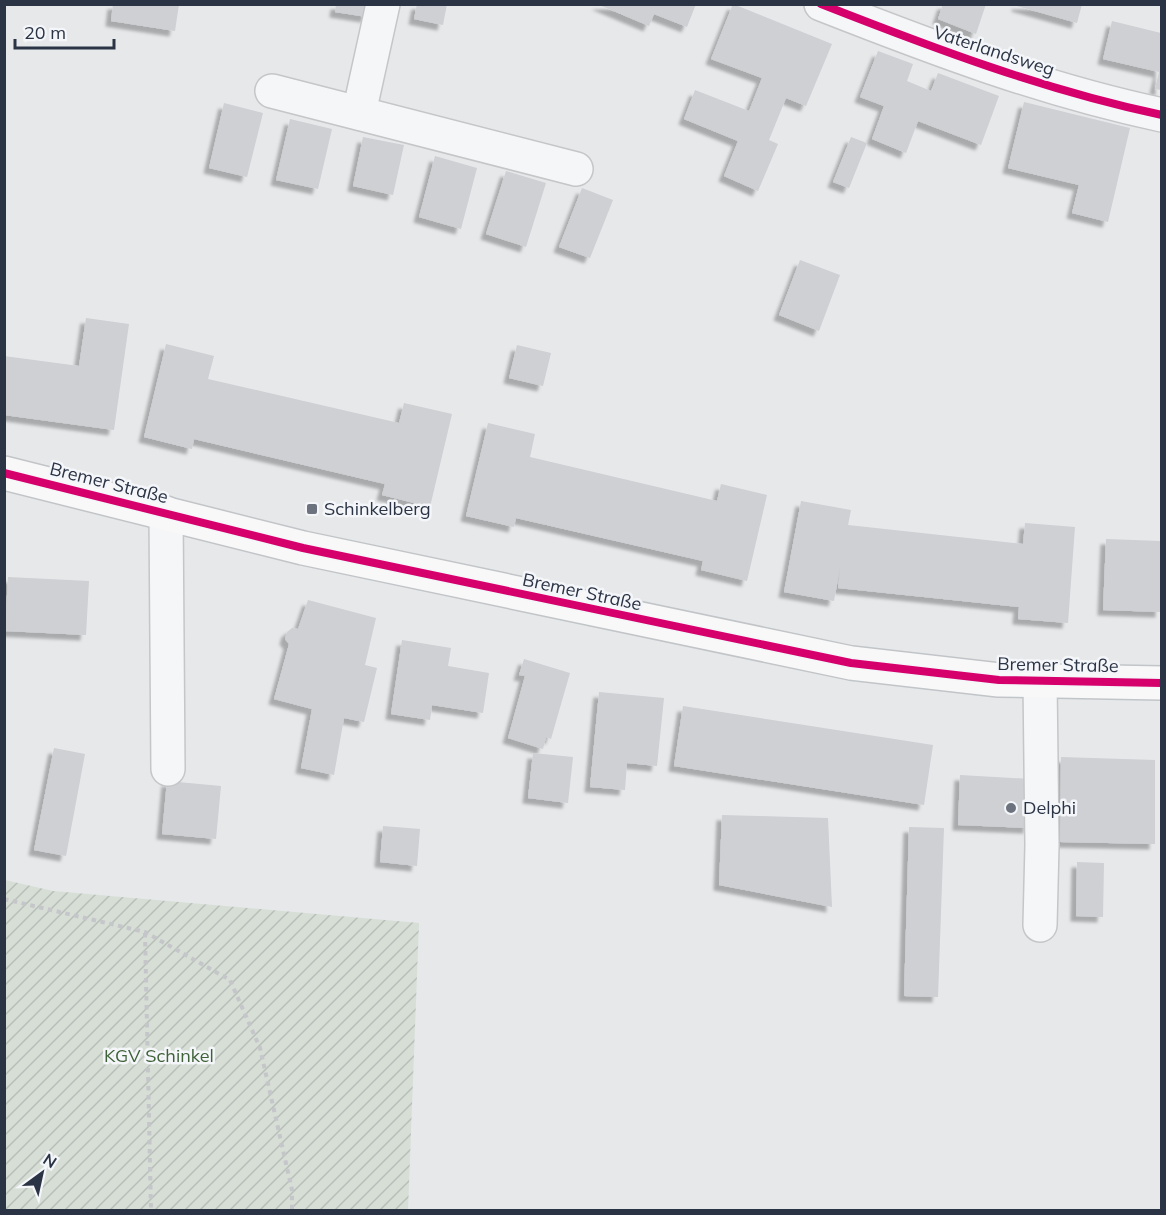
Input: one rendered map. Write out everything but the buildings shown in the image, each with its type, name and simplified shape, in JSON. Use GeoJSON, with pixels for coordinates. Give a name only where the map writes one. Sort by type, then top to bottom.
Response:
{"type":"FeatureCollection","features":[{"type":"Feature","properties":{"kind":"main road","name":"Bremer Straße"},"geometry":{"type":"LineString","coordinates":[[4,473],[326,553],[851,663],[999,680],[1161,682]]}},
{"type":"Feature","properties":{"kind":"street"},"geometry":{"type":"LineString","coordinates":[[359,113],[383,4]]}},
{"type":"Feature","properties":{"kind":"street","name":"Vaterlandsweg"},"geometry":{"type":"LineString","coordinates":[[821,4],[996,70],[1116,106],[1161,115]]}},
{"type":"Feature","properties":{"kind":"street"},"geometry":{"type":"LineString","coordinates":[[272,91],[576,169]]}},
{"type":"Feature","properties":{"kind":"street"},"geometry":{"type":"LineString","coordinates":[[166,513],[168,769]]}},
{"type":"Feature","properties":{"kind":"street"},"geometry":{"type":"LineString","coordinates":[[1040,680],[1042,845],[1040,925]]}},
{"type":"Feature","properties":{"kind":"path"},"geometry":{"type":"LineString","coordinates":[[4,899],[145,932],[230,980],[260,1048],[292,1190],[292,1210]]}},
{"type":"Feature","properties":{"kind":"path"},"geometry":{"type":"LineString","coordinates":[[145,932],[151,1210]]}},
{"type":"Feature","properties":{"kind":"green space","name":"KGV Schinkel"},"geometry":{"type":"Polygon","coordinates":[[[5,880],[53,891],[419,923],[408,1210],[5,1210],[5,880]]]}},
{"type":"Feature","properties":{"kind":"cycle path"},"geometry":{"type":"LineString","coordinates":[[821,4],[989,67],[1118,105],[1162,115]]}},
{"type":"Feature","properties":{"kind":"cycle path"},"geometry":{"type":"LineString","coordinates":[[4,473],[303,548],[851,663],[999,680],[1162,683]]}},
{"type":"Feature","properties":{"kind":"place","name":"Schinkelberg"},"geometry":{"type":"Point","coordinates":[312,509]}},
{"type":"Feature","properties":{"kind":"place","name":"Delphi"},"geometry":{"type":"Point","coordinates":[1011,808]}}]}
